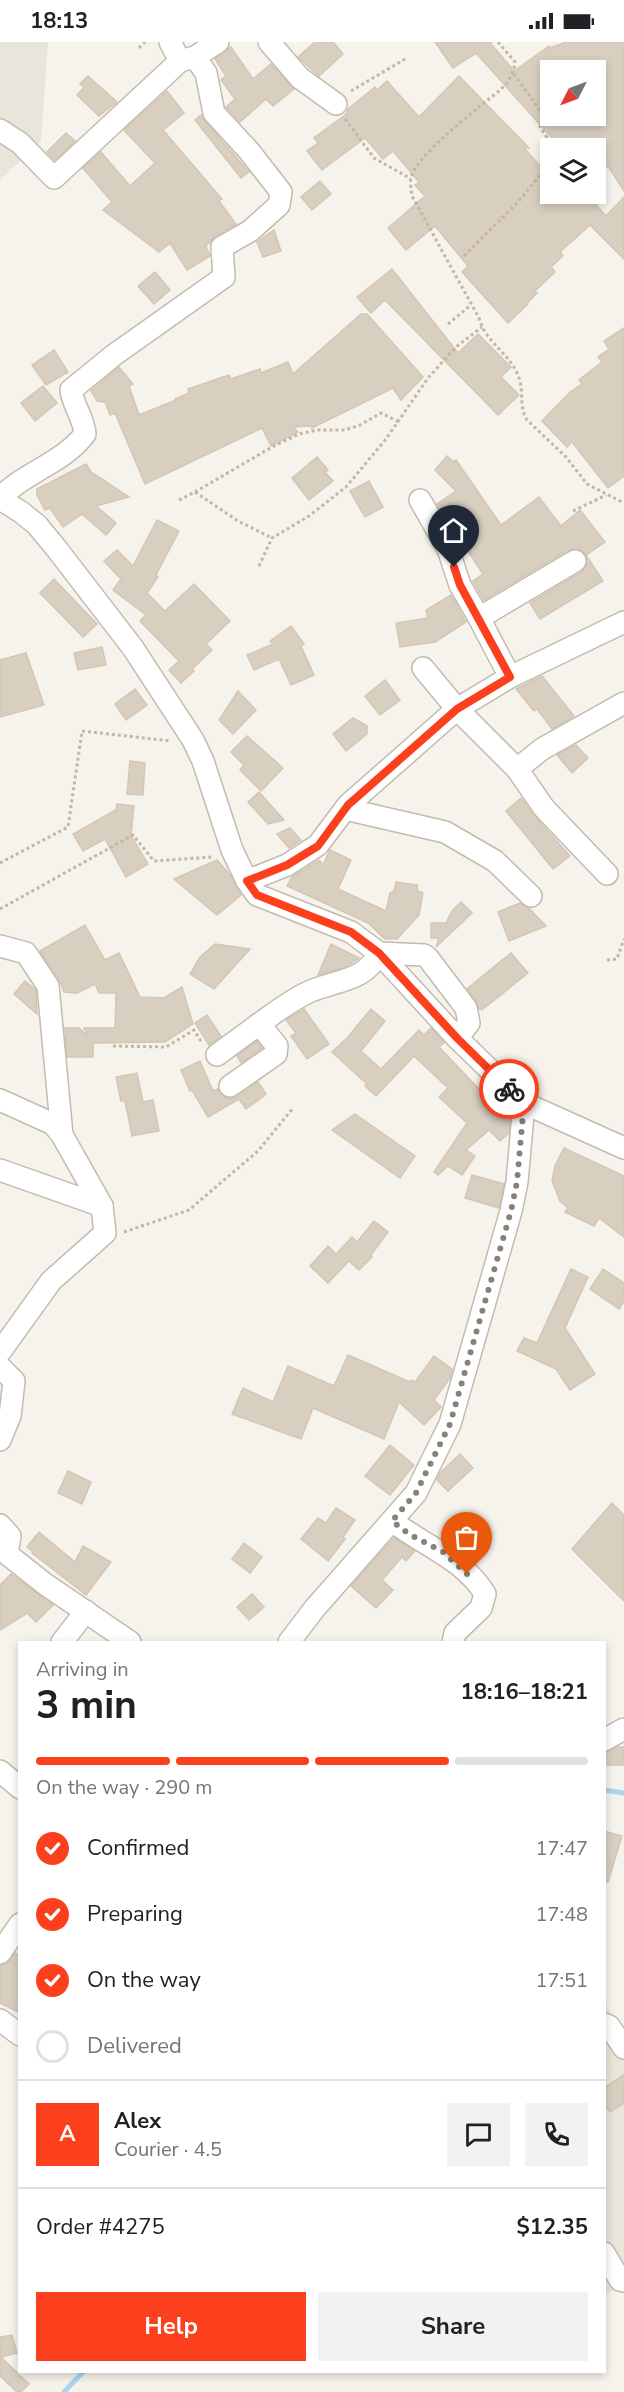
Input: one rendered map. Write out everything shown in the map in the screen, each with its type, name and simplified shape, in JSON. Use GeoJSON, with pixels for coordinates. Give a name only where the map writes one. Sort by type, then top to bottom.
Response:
{"type":"FeatureCollection","features":[{"type":"Feature","properties":{"kind":"street"},"geometry":{"type":"LineString","coordinates":[[170,42],[206,73],[214,113],[249,151],[281,192],[279,205],[250,231],[222,247],[224,277],[71,390],[85,424],[85,434],[77,444],[41,470],[10,488],[0,499],[37,525],[56,548],[133,648],[193,740],[203,761],[232,850],[247,881],[257,895],[351,932],[379,953],[457,1038],[524,1103],[624,1148]]}},
{"type":"Feature","properties":{"kind":"street"},"geometry":{"type":"LineString","coordinates":[[0,130],[20,143],[54,178],[188,59],[218,42]]}},
{"type":"Feature","properties":{"kind":"street"},"geometry":{"type":"LineString","coordinates":[[269,42],[300,78],[336,104]]}},
{"type":"Feature","properties":{"kind":"street"},"geometry":{"type":"LineString","coordinates":[[420,500],[448,549],[460,585],[510,677]]}},
{"type":"Feature","properties":{"kind":"street"},"geometry":{"type":"LineString","coordinates":[[479,618],[575,561]]}},
{"type":"Feature","properties":{"kind":"street"},"geometry":{"type":"LineString","coordinates":[[247,881],[287,865],[318,846],[345,809],[457,709],[510,677],[624,622]]}},
{"type":"Feature","properties":{"kind":"street"},"geometry":{"type":"LineString","coordinates":[[423,668],[457,709],[517,769],[544,808],[607,874]]}},
{"type":"Feature","properties":{"kind":"street"},"geometry":{"type":"LineString","coordinates":[[517,769],[542,749],[624,703]]}},
{"type":"Feature","properties":{"kind":"street"},"geometry":{"type":"LineString","coordinates":[[345,809],[445,832],[495,861],[531,896]]}},
{"type":"Feature","properties":{"kind":"street"},"geometry":{"type":"LineString","coordinates":[[0,946],[26,953],[48,986],[62,1135]]}},
{"type":"Feature","properties":{"kind":"street"},"geometry":{"type":"LineString","coordinates":[[217,1055],[289,1002],[311,991],[367,971],[379,953]]}},
{"type":"Feature","properties":{"kind":"street"},"geometry":{"type":"LineString","coordinates":[[379,953],[424,955],[428,958],[466,1008],[469,1023],[457,1038]]}},
{"type":"Feature","properties":{"kind":"street"},"geometry":{"type":"LineString","coordinates":[[230,1086],[276,1054],[277,1046],[259,1024]]}},
{"type":"Feature","properties":{"kind":"street"},"geometry":{"type":"LineString","coordinates":[[0,1101],[53,1124],[62,1135],[102,1206],[105,1233],[51,1281],[0,1352]]}},
{"type":"Feature","properties":{"kind":"street"},"geometry":{"type":"LineString","coordinates":[[290,1641],[315,1608],[416,1493],[450,1424],[511,1211],[517,1182],[524,1103]]}},
{"type":"Feature","properties":{"kind":"street"},"geometry":{"type":"LineString","coordinates":[[0,1170],[102,1206]]}},
{"type":"Feature","properties":{"kind":"street"},"geometry":{"type":"LineString","coordinates":[[0,1367],[14,1381],[10,1416],[0,1440]]}},
{"type":"Feature","properties":{"kind":"street"},"geometry":{"type":"LineString","coordinates":[[392,1521],[409,1534],[443,1552],[479,1584],[485,1594],[481,1608],[455,1633],[453,1641]]}},
{"type":"Feature","properties":{"kind":"street"},"geometry":{"type":"LineString","coordinates":[[0,1525],[10,1536],[7,1554],[45,1584],[129,1641]]}},
{"type":"Feature","properties":{"kind":"street"},"geometry":{"type":"LineString","coordinates":[[63,1641],[86,1611]]}},
{"type":"Feature","properties":{"kind":"street"},"geometry":{"type":"LineString","coordinates":[[606,1739],[624,1729]]}},
{"type":"Feature","properties":{"kind":"street"},"geometry":{"type":"LineString","coordinates":[[0,1771],[18,1786]]}},
{"type":"Feature","properties":{"kind":"street"},"geometry":{"type":"LineString","coordinates":[[0,1953],[18,1927]]}},
{"type":"Feature","properties":{"kind":"street"},"geometry":{"type":"LineString","coordinates":[[0,2020],[18,2034]]}},
{"type":"Feature","properties":{"kind":"street"},"geometry":{"type":"LineString","coordinates":[[606,2025],[624,2048]]}},
{"type":"Feature","properties":{"kind":"street"},"geometry":{"type":"LineString","coordinates":[[606,2256],[620,2280],[624,2281]]}},
{"type":"Feature","properties":{"kind":"path"},"geometry":{"type":"LineString","coordinates":[[139,48],[146,42]]}},
{"type":"Feature","properties":{"kind":"path"},"geometry":{"type":"LineString","coordinates":[[498,42],[515,62],[514,74],[506,86],[479,106],[419,163],[411,177],[410,188],[415,205],[436,237],[486,336],[507,357],[518,374],[523,414],[527,420],[566,457],[581,478],[606,495],[624,503]]}},
{"type":"Feature","properties":{"kind":"path"},"geometry":{"type":"LineString","coordinates":[[405,59],[364,83],[341,98],[336,104],[342,116],[374,158],[411,177]]}},
{"type":"Feature","properties":{"kind":"path"},"geometry":{"type":"LineString","coordinates":[[514,74],[542,113],[540,127],[547,138]]}},
{"type":"Feature","properties":{"kind":"path"},"geometry":{"type":"LineString","coordinates":[[464,256],[518,202],[540,175]]}},
{"type":"Feature","properties":{"kind":"path"},"geometry":{"type":"LineString","coordinates":[[448,324],[471,305]]}},
{"type":"Feature","properties":{"kind":"path"},"geometry":{"type":"LineString","coordinates":[[259,566],[272,538],[309,516],[346,487],[399,422],[416,392],[456,347],[482,327]]}},
{"type":"Feature","properties":{"kind":"path"},"geometry":{"type":"LineString","coordinates":[[179,500],[299,434],[317,430],[345,430],[360,425],[381,413],[399,422]]}},
{"type":"Feature","properties":{"kind":"path"},"geometry":{"type":"LineString","coordinates":[[195,492],[238,521],[272,538]]}},
{"type":"Feature","properties":{"kind":"path"},"geometry":{"type":"LineString","coordinates":[[573,511],[606,495]]}},
{"type":"Feature","properties":{"kind":"path"},"geometry":{"type":"LineString","coordinates":[[0,863],[68,827],[82,731],[181,742],[193,740]]}},
{"type":"Feature","properties":{"kind":"path"},"geometry":{"type":"LineString","coordinates":[[0,909],[133,835],[154,861],[213,857],[232,850]]}},
{"type":"Feature","properties":{"kind":"path"},"geometry":{"type":"LineString","coordinates":[[607,960],[617,959],[624,939]]}},
{"type":"Feature","properties":{"kind":"path"},"geometry":{"type":"LineString","coordinates":[[113,1046],[165,1047],[194,1029],[207,1051],[217,1055]]}},
{"type":"Feature","properties":{"kind":"path"},"geometry":{"type":"LineString","coordinates":[[105,1233],[129,1232],[189,1210],[258,1151],[293,1107]]}},
{"type":"Feature","properties":{"kind":"shaded area"},"geometry":{"type":"Polygon","coordinates":[[[0,42],[48,42],[41,141],[0,180],[0,42]]]}},
{"type":"Feature","properties":{"kind":"shaded area"},"geometry":{"type":"Polygon","coordinates":[[[606,2006],[624,2032],[624,2283],[606,2294],[606,2006]]]}},
{"type":"Feature","properties":{"kind":"building"},"geometry":{"type":"Polygon","coordinates":[[[315,42],[333,42],[343,54],[319,76],[298,57],[315,42]]]}},
{"type":"Feature","properties":{"kind":"building"},"geometry":{"type":"Polygon","coordinates":[[[435,42],[492,42],[490,43],[514,71],[549,46],[550,48],[566,42],[624,42],[624,191],[608,166],[606,168],[606,138],[552,138],[541,126],[606,126],[606,60],[540,60],[540,125],[476,53],[453,68],[435,42]]]}},
{"type":"Feature","properties":{"kind":"building"},"geometry":{"type":"Polygon","coordinates":[[[231,47],[253,79],[271,64],[294,89],[273,106],[266,99],[240,122],[226,107],[235,99],[221,80],[226,76],[215,59],[231,47]]]}},
{"type":"Feature","properties":{"kind":"building"},"geometry":{"type":"Polygon","coordinates":[[[88,76],[117,102],[99,116],[77,95],[84,87],[80,84],[88,76]]]}},
{"type":"Feature","properties":{"kind":"building"},"geometry":{"type":"Polygon","coordinates":[[[459,76],[529,148],[524,148],[540,166],[540,204],[595,204],[606,216],[624,197],[624,259],[590,225],[560,252],[563,256],[551,267],[555,272],[535,291],[537,293],[528,304],[508,323],[462,272],[468,266],[435,226],[406,250],[388,228],[425,196],[415,185],[419,182],[393,151],[383,159],[365,138],[322,170],[307,151],[318,143],[314,138],[345,115],[348,109],[375,87],[377,90],[387,81],[419,117],[459,76]]]}},
{"type":"Feature","properties":{"kind":"building"},"geometry":{"type":"Polygon","coordinates":[[[167,91],[184,113],[163,130],[222,199],[219,201],[236,224],[215,236],[206,246],[210,256],[187,270],[170,243],[159,252],[103,210],[112,202],[83,168],[101,152],[130,186],[155,163],[124,130],[167,91]]]}},
{"type":"Feature","properties":{"kind":"building"},"geometry":{"type":"Polygon","coordinates":[[[201,115],[249,172],[241,178],[195,120],[201,115]]]}},
{"type":"Feature","properties":{"kind":"building"},"geometry":{"type":"Polygon","coordinates":[[[66,133],[75,141],[55,160],[47,152],[66,133]]]}},
{"type":"Feature","properties":{"kind":"building"},"geometry":{"type":"Polygon","coordinates":[[[320,181],[331,194],[312,210],[301,197],[320,181]]]}},
{"type":"Feature","properties":{"kind":"building"},"geometry":{"type":"Polygon","coordinates":[[[274,230],[281,251],[263,257],[257,242],[274,230]]]}},
{"type":"Feature","properties":{"kind":"building"},"geometry":{"type":"Polygon","coordinates":[[[392,269],[458,353],[478,334],[511,367],[501,377],[519,395],[498,415],[385,300],[371,313],[357,297],[392,269]]]}},
{"type":"Feature","properties":{"kind":"building"},"geometry":{"type":"Polygon","coordinates":[[[155,272],[170,290],[154,304],[138,286],[155,272]]]}},
{"type":"Feature","properties":{"kind":"building"},"geometry":{"type":"Polygon","coordinates":[[[361,314],[367,314],[423,377],[401,400],[393,388],[312,428],[311,426],[293,427],[298,432],[271,446],[262,428],[145,484],[115,413],[110,415],[105,402],[97,401],[91,391],[119,367],[133,384],[129,386],[139,415],[176,400],[189,393],[188,389],[229,375],[231,379],[260,369],[261,373],[288,362],[293,374],[361,314]]]}},
{"type":"Feature","properties":{"kind":"building"},"geometry":{"type":"Polygon","coordinates":[[[624,328],[624,476],[608,488],[572,442],[567,447],[542,421],[570,392],[582,384],[579,380],[602,362],[598,357],[609,349],[604,341],[624,328]]]}},
{"type":"Feature","properties":{"kind":"building"},"geometry":{"type":"Polygon","coordinates":[[[54,350],[68,372],[46,385],[32,365],[54,350]]]}},
{"type":"Feature","properties":{"kind":"building"},"geometry":{"type":"Polygon","coordinates":[[[43,386],[57,403],[35,421],[21,403],[43,386]]]}},
{"type":"Feature","properties":{"kind":"building"},"geometry":{"type":"Polygon","coordinates":[[[447,456],[454,462],[456,460],[501,525],[539,497],[561,526],[580,510],[605,542],[586,555],[581,550],[568,550],[484,600],[473,581],[483,574],[437,504],[456,491],[435,470],[447,456]]]}},
{"type":"Feature","properties":{"kind":"building"},"geometry":{"type":"Polygon","coordinates":[[[317,457],[328,470],[325,472],[333,481],[309,500],[292,478],[317,457]]]}},
{"type":"Feature","properties":{"kind":"building"},"geometry":{"type":"Polygon","coordinates":[[[86,464],[91,472],[129,497],[96,506],[116,523],[106,535],[82,514],[63,527],[50,508],[45,510],[37,495],[37,489],[86,464]]]}},
{"type":"Feature","properties":{"kind":"building"},"geometry":{"type":"Polygon","coordinates":[[[369,481],[383,507],[365,517],[350,491],[369,481]]]}},
{"type":"Feature","properties":{"kind":"building"},"geometry":{"type":"Polygon","coordinates":[[[157,520],[179,531],[156,575],[158,577],[147,593],[165,611],[194,584],[230,621],[206,644],[212,650],[181,683],[169,670],[179,661],[140,621],[146,615],[113,590],[121,579],[104,561],[117,550],[133,566],[157,520]]]}},
{"type":"Feature","properties":{"kind":"building"},"geometry":{"type":"Polygon","coordinates":[[[586,555],[603,581],[540,619],[530,603],[582,572],[586,567],[586,555]]]}},
{"type":"Feature","properties":{"kind":"building"},"geometry":{"type":"Polygon","coordinates":[[[54,579],[97,624],[83,637],[40,593],[54,579]]]}},
{"type":"Feature","properties":{"kind":"building"},"geometry":{"type":"Polygon","coordinates":[[[451,595],[466,622],[435,642],[400,647],[396,623],[428,618],[426,610],[451,595]]]}},
{"type":"Feature","properties":{"kind":"building"},"geometry":{"type":"Polygon","coordinates":[[[291,626],[304,644],[301,646],[314,675],[291,685],[279,659],[254,670],[247,655],[273,644],[270,641],[291,626]]]}},
{"type":"Feature","properties":{"kind":"building"},"geometry":{"type":"Polygon","coordinates":[[[102,647],[106,665],[78,670],[74,653],[102,647]]]}},
{"type":"Feature","properties":{"kind":"building"},"geometry":{"type":"Polygon","coordinates":[[[26,653],[44,705],[0,717],[0,660],[26,653]]]}},
{"type":"Feature","properties":{"kind":"building"},"geometry":{"type":"Polygon","coordinates":[[[542,676],[574,716],[552,729],[537,709],[534,711],[516,689],[542,676]]]}},
{"type":"Feature","properties":{"kind":"building"},"geometry":{"type":"Polygon","coordinates":[[[385,680],[400,700],[380,715],[365,696],[385,680]]]}},
{"type":"Feature","properties":{"kind":"building"},"geometry":{"type":"Polygon","coordinates":[[[135,689],[147,705],[126,720],[115,704],[135,689]]]}},
{"type":"Feature","properties":{"kind":"building"},"geometry":{"type":"Polygon","coordinates":[[[238,691],[256,710],[233,734],[219,720],[238,691]]]}},
{"type":"Feature","properties":{"kind":"building"},"geometry":{"type":"Polygon","coordinates":[[[353,718],[367,726],[367,734],[346,751],[333,734],[353,718]]]}},
{"type":"Feature","properties":{"kind":"building"},"geometry":{"type":"Polygon","coordinates":[[[247,736],[283,768],[261,791],[240,770],[244,765],[231,752],[247,736]]]}},
{"type":"Feature","properties":{"kind":"building"},"geometry":{"type":"Polygon","coordinates":[[[576,745],[588,758],[572,773],[557,755],[576,745]]]}},
{"type":"Feature","properties":{"kind":"building"},"geometry":{"type":"Polygon","coordinates":[[[130,761],[145,763],[143,795],[127,794],[130,761]]]}},
{"type":"Feature","properties":{"kind":"building"},"geometry":{"type":"Polygon","coordinates":[[[259,792],[284,820],[268,824],[248,802],[259,792]]]}},
{"type":"Feature","properties":{"kind":"building"},"geometry":{"type":"Polygon","coordinates":[[[521,798],[570,856],[553,869],[506,811],[521,798]]]}},
{"type":"Feature","properties":{"kind":"building"},"geometry":{"type":"Polygon","coordinates":[[[117,804],[134,806],[131,836],[148,864],[126,877],[105,839],[83,851],[73,834],[116,810],[117,804]]]}},
{"type":"Feature","properties":{"kind":"building"},"geometry":{"type":"Polygon","coordinates":[[[290,828],[301,840],[289,848],[277,834],[290,828]]]}},
{"type":"Feature","properties":{"kind":"building"},"geometry":{"type":"Polygon","coordinates":[[[330,850],[351,860],[338,889],[386,911],[390,893],[394,891],[396,882],[417,885],[418,891],[423,893],[419,915],[397,939],[385,939],[368,923],[287,886],[292,877],[319,860],[323,865],[330,850]]]}},
{"type":"Feature","properties":{"kind":"building"},"geometry":{"type":"Polygon","coordinates":[[[217,860],[231,876],[241,895],[217,915],[174,879],[217,860]]]}},
{"type":"Feature","properties":{"kind":"building"},"geometry":{"type":"Polygon","coordinates":[[[461,902],[472,913],[436,947],[439,938],[431,938],[431,923],[446,923],[452,911],[461,902]]]}},
{"type":"Feature","properties":{"kind":"building"},"geometry":{"type":"Polygon","coordinates":[[[520,903],[529,908],[546,926],[509,941],[498,912],[520,903]]]}},
{"type":"Feature","properties":{"kind":"building"},"geometry":{"type":"Polygon","coordinates":[[[85,925],[105,960],[119,953],[140,997],[164,998],[182,987],[193,1024],[165,1042],[93,1043],[93,1057],[67,1057],[65,1028],[79,1028],[89,1037],[84,1028],[115,1028],[116,993],[99,993],[95,984],[77,993],[64,992],[59,979],[40,951],[85,925]]]}},
{"type":"Feature","properties":{"kind":"building"},"geometry":{"type":"Polygon","coordinates":[[[215,944],[250,949],[214,989],[190,974],[200,957],[215,944]]]}},
{"type":"Feature","properties":{"kind":"building"},"geometry":{"type":"Polygon","coordinates":[[[331,944],[359,958],[345,967],[318,975],[331,944]]]}},
{"type":"Feature","properties":{"kind":"building"},"geometry":{"type":"Polygon","coordinates":[[[511,953],[528,973],[482,1010],[479,1009],[467,989],[511,953]]]}},
{"type":"Feature","properties":{"kind":"building"},"geometry":{"type":"Polygon","coordinates":[[[25,981],[36,990],[37,1014],[14,994],[25,981]]]}},
{"type":"Feature","properties":{"kind":"building"},"geometry":{"type":"Polygon","coordinates":[[[304,1009],[329,1044],[307,1059],[291,1036],[296,1033],[286,1020],[304,1009]]]}},
{"type":"Feature","properties":{"kind":"building"},"geometry":{"type":"Polygon","coordinates":[[[371,1009],[385,1021],[361,1051],[381,1069],[419,1030],[424,1035],[431,1028],[444,1043],[439,1047],[496,1107],[501,1102],[510,1112],[509,1133],[500,1141],[489,1130],[466,1150],[475,1156],[462,1175],[448,1166],[438,1175],[434,1172],[467,1123],[439,1097],[448,1088],[414,1056],[376,1096],[365,1086],[367,1084],[332,1052],[371,1009]]]}},
{"type":"Feature","properties":{"kind":"building"},"geometry":{"type":"Polygon","coordinates":[[[207,1015],[221,1036],[209,1045],[195,1023],[207,1015]]]}},
{"type":"Feature","properties":{"kind":"building"},"geometry":{"type":"Polygon","coordinates":[[[257,1041],[262,1048],[241,1063],[237,1056],[257,1041]]]}},
{"type":"Feature","properties":{"kind":"building"},"geometry":{"type":"Polygon","coordinates":[[[200,1061],[213,1091],[218,1089],[224,1097],[230,1099],[237,1097],[258,1082],[266,1094],[246,1109],[239,1099],[208,1117],[192,1090],[190,1091],[181,1070],[200,1061]]]}},
{"type":"Feature","properties":{"kind":"building"},"geometry":{"type":"Polygon","coordinates":[[[137,1073],[143,1102],[153,1100],[159,1131],[132,1136],[125,1101],[121,1101],[116,1077],[137,1073]]]}},
{"type":"Feature","properties":{"kind":"building"},"geometry":{"type":"Polygon","coordinates":[[[355,1114],[415,1156],[400,1178],[332,1130],[355,1114]]]}},
{"type":"Feature","properties":{"kind":"building"},"geometry":{"type":"Polygon","coordinates":[[[564,1148],[624,1176],[624,1237],[599,1218],[594,1226],[565,1212],[568,1208],[560,1201],[552,1181],[555,1166],[564,1148]]]}},
{"type":"Feature","properties":{"kind":"building"},"geometry":{"type":"Polygon","coordinates":[[[472,1175],[504,1184],[499,1208],[465,1198],[472,1175]]]}},
{"type":"Feature","properties":{"kind":"building"},"geometry":{"type":"Polygon","coordinates":[[[374,1221],[388,1232],[371,1255],[372,1257],[359,1270],[349,1261],[328,1283],[310,1266],[328,1246],[336,1254],[352,1237],[357,1242],[374,1221]]]}},
{"type":"Feature","properties":{"kind":"building"},"geometry":{"type":"Polygon","coordinates":[[[571,1269],[588,1277],[565,1328],[595,1374],[570,1390],[556,1369],[517,1351],[524,1338],[537,1343],[571,1269]]]}},
{"type":"Feature","properties":{"kind":"building"},"geometry":{"type":"Polygon","coordinates":[[[603,1269],[624,1283],[624,1301],[619,1309],[590,1289],[603,1269]]]}},
{"type":"Feature","properties":{"kind":"building"},"geometry":{"type":"Polygon","coordinates":[[[348,1355],[410,1382],[412,1380],[415,1382],[434,1356],[452,1369],[450,1378],[434,1400],[441,1407],[424,1425],[399,1402],[384,1439],[313,1408],[301,1439],[232,1414],[243,1388],[273,1402],[288,1366],[334,1386],[348,1355]]]}},
{"type":"Feature","properties":{"kind":"building"},"geometry":{"type":"Polygon","coordinates":[[[390,1445],[414,1465],[390,1495],[365,1476],[390,1445]]]}},
{"type":"Feature","properties":{"kind":"building"},"geometry":{"type":"Polygon","coordinates":[[[460,1454],[473,1468],[448,1491],[437,1480],[440,1473],[460,1454]]]}},
{"type":"Feature","properties":{"kind":"building"},"geometry":{"type":"Polygon","coordinates":[[[68,1471],[91,1482],[82,1504],[58,1493],[68,1471]]]}},
{"type":"Feature","properties":{"kind":"building"},"geometry":{"type":"Polygon","coordinates":[[[612,1503],[624,1515],[624,1601],[572,1549],[612,1503]]]}},
{"type":"Feature","properties":{"kind":"building"},"geometry":{"type":"Polygon","coordinates":[[[336,1508],[355,1520],[343,1537],[345,1539],[328,1561],[301,1539],[318,1518],[326,1523],[336,1508]]]}},
{"type":"Feature","properties":{"kind":"building"},"geometry":{"type":"Polygon","coordinates":[[[39,1532],[75,1562],[83,1546],[111,1562],[86,1595],[27,1547],[39,1532]]]}},
{"type":"Feature","properties":{"kind":"building"},"geometry":{"type":"Polygon","coordinates":[[[394,1538],[415,1551],[406,1561],[402,1557],[382,1580],[393,1590],[376,1608],[351,1586],[394,1538]]]}},
{"type":"Feature","properties":{"kind":"building"},"geometry":{"type":"Polygon","coordinates":[[[244,1543],[262,1557],[250,1573],[232,1559],[244,1543]]]}},
{"type":"Feature","properties":{"kind":"building"},"geometry":{"type":"Polygon","coordinates":[[[11,1574],[53,1605],[36,1622],[27,1613],[0,1630],[0,1585],[11,1574]]]}},
{"type":"Feature","properties":{"kind":"building"},"geometry":{"type":"Polygon","coordinates":[[[252,1594],[264,1607],[249,1620],[237,1607],[252,1594]]]}},
{"type":"Feature","properties":{"kind":"building"},"geometry":{"type":"Polygon","coordinates":[[[624,1747],[624,1765],[606,1765],[606,1752],[624,1747]]]}},
{"type":"Feature","properties":{"kind":"building"},"geometry":{"type":"Polygon","coordinates":[[[606,1832],[622,1836],[608,1882],[606,1882],[606,1832]]]}},
{"type":"Feature","properties":{"kind":"building"},"geometry":{"type":"Polygon","coordinates":[[[15,1953],[18,1954],[18,2012],[0,2003],[0,1966],[6,1964],[15,1953]]]}},
{"type":"Feature","properties":{"kind":"building"},"geometry":{"type":"Polygon","coordinates":[[[624,2075],[624,2103],[610,2112],[606,2107],[606,2087],[624,2075]]]}},
{"type":"Feature","properties":{"kind":"building"},"geometry":{"type":"Polygon","coordinates":[[[12,2335],[17,2353],[1,2357],[29,2384],[21,2392],[17,2392],[0,2376],[0,2337],[12,2335]]]}},
{"type":"Feature","properties":{"kind":"waterway"},"geometry":{"type":"LineString","coordinates":[[606,1790],[624,1793]]}},
{"type":"Feature","properties":{"kind":"waterway"},"geometry":{"type":"LineString","coordinates":[[64,2392],[82,2373]]}},
{"type":"Feature","properties":{"kind":"way so far"},"geometry":{"type":"LineString","coordinates":[[467,1574],[443,1552],[409,1534],[392,1521],[416,1493],[450,1424],[511,1211],[517,1182],[524,1103],[509,1089]]}},
{"type":"Feature","properties":{"kind":"route"},"geometry":{"type":"LineString","coordinates":[[454,567],[460,585],[510,677],[457,709],[348,805],[318,846],[287,865],[247,881],[257,895],[351,932],[379,953],[457,1038],[509,1089]]}}]}
